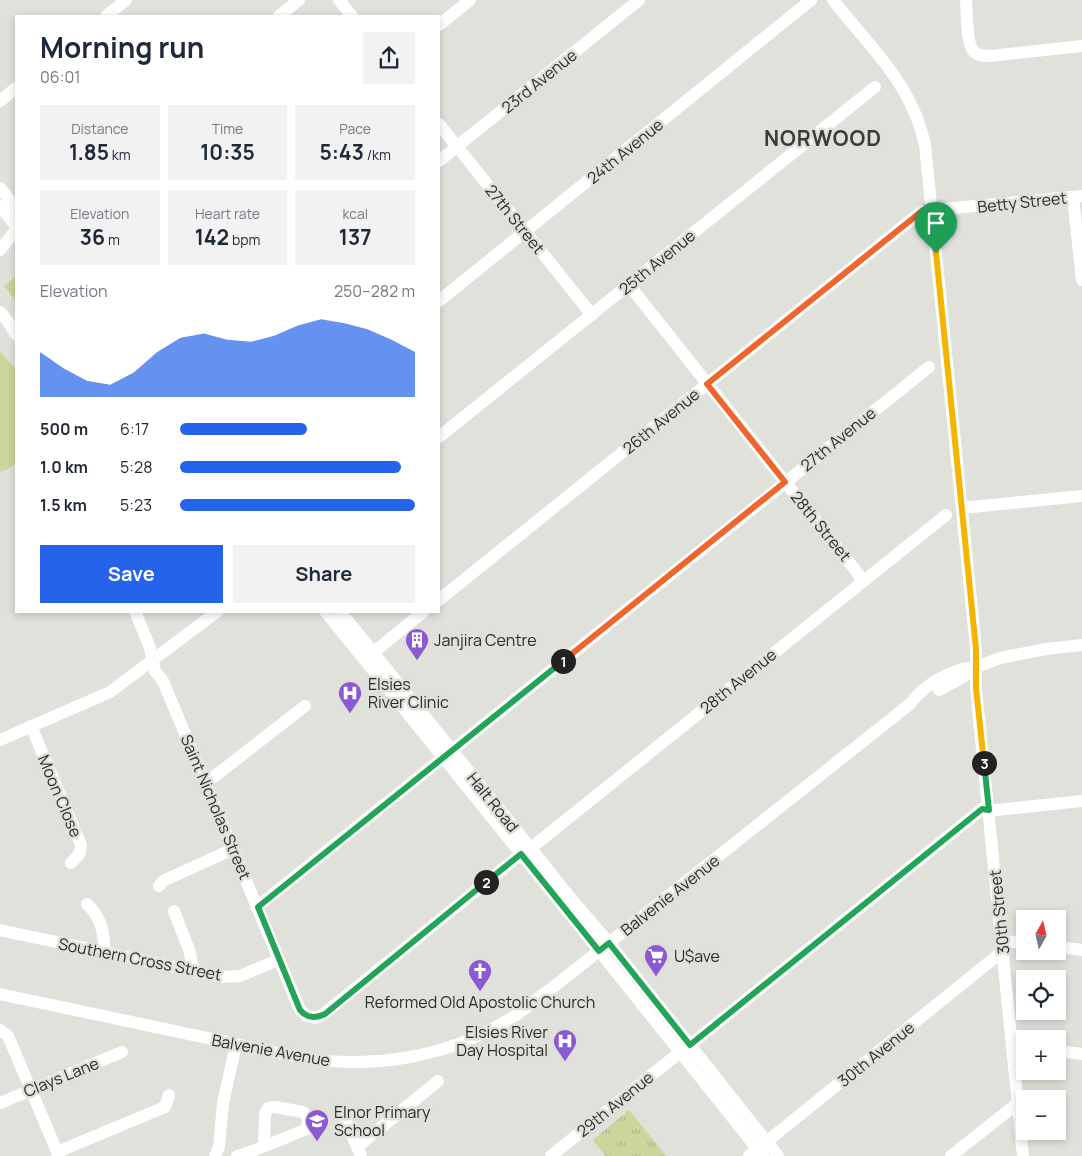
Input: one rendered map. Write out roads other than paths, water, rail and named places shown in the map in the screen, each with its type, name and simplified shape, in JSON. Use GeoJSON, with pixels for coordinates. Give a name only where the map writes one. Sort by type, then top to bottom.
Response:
{"type":"FeatureCollection","features":[{"type":"Feature","properties":{"kind":"street"},"geometry":{"type":"LineString","coordinates":[[107,15],[126,0]]}},
{"type":"Feature","properties":{"kind":"street"},"geometry":{"type":"LineString","coordinates":[[280,15],[299,0]]}},
{"type":"Feature","properties":{"kind":"street"},"geometry":{"type":"LineString","coordinates":[[339,0],[351,15]]}},
{"type":"Feature","properties":{"kind":"street"},"geometry":{"type":"LineString","coordinates":[[440,24],[470,0]]}},
{"type":"Feature","properties":{"kind":"street","name":"23rd Avenue"},"geometry":{"type":"LineString","coordinates":[[440,160],[639,0]]}},
{"type":"Feature","properties":{"kind":"street","name":"24th Avenue"},"geometry":{"type":"LineString","coordinates":[[440,300],[812,0]]}},
{"type":"Feature","properties":{"kind":"street","name":"30th Street"},"geometry":{"type":"LineString","coordinates":[[833,0],[903,87],[914,107],[926,145],[962,508],[977,667],[977,697],[1002,946],[1016,1030]]}},
{"type":"Feature","properties":{"kind":"street"},"geometry":{"type":"LineString","coordinates":[[966,0],[970,43],[978,55],[990,56],[1082,46]]}},
{"type":"Feature","properties":{"kind":"street","name":"25th Avenue"},"geometry":{"type":"LineString","coordinates":[[440,436],[875,87]]}},
{"type":"Feature","properties":{"kind":"street"},"geometry":{"type":"LineString","coordinates":[[0,100],[15,89]]}},
{"type":"Feature","properties":{"kind":"street","name":"27th Street"},"geometry":{"type":"LineString","coordinates":[[440,125],[592,314]]}},
{"type":"Feature","properties":{"kind":"street"},"geometry":{"type":"LineString","coordinates":[[0,188],[15,207]]}},
{"type":"Feature","properties":{"kind":"street"},"geometry":{"type":"LineString","coordinates":[[1078,196],[1082,280]]}},
{"type":"Feature","properties":{"kind":"street","name":"Betty Street"},"geometry":{"type":"LineString","coordinates":[[932,210],[1078,196]]}},
{"type":"Feature","properties":{"kind":"street"},"geometry":{"type":"LineString","coordinates":[[0,206],[15,227]]}},
{"type":"Feature","properties":{"kind":"street","name":"26th Avenue"},"geometry":{"type":"LineString","coordinates":[[440,599],[922,211],[932,210]]}},
{"type":"Feature","properties":{"kind":"street"},"geometry":{"type":"LineString","coordinates":[[0,250],[15,229]]}},
{"type":"Feature","properties":{"kind":"street","name":"28th Street"},"geometry":{"type":"LineString","coordinates":[[629,285],[863,580]]}},
{"type":"Feature","properties":{"kind":"street"},"geometry":{"type":"LineString","coordinates":[[0,312],[15,333]]}},
{"type":"Feature","properties":{"kind":"street","name":"27th Avenue"},"geometry":{"type":"LineString","coordinates":[[258,907],[929,367]]}},
{"type":"Feature","properties":{"kind":"street"},"geometry":{"type":"LineString","coordinates":[[962,508],[1082,496]]}},
{"type":"Feature","properties":{"kind":"street","name":"28th Avenue"},"geometry":{"type":"LineString","coordinates":[[300,1010],[307,1016],[316,1018],[325,1014],[946,515]]}},
{"type":"Feature","properties":{"kind":"street","name":"Saint Nicholas Street"},"geometry":{"type":"LineString","coordinates":[[136,613],[150,648],[155,671],[163,681],[300,1010]]}},
{"type":"Feature","properties":{"kind":"street"},"geometry":{"type":"LineString","coordinates":[[0,740],[110,692],[215,613]]}},
{"type":"Feature","properties":{"kind":"street","name":"Halt Road"},"geometry":{"type":"LineString","coordinates":[[327,613],[447,754],[604,947],[684,1049],[759,1151],[778,1156]]}},
{"type":"Feature","properties":{"kind":"street","name":"Halt Road"},"geometry":{"type":"LineString","coordinates":[[342,613],[447,754]]}},
{"type":"Feature","properties":{"kind":"street"},"geometry":{"type":"LineString","coordinates":[[373,653],[422,613]]}},
{"type":"Feature","properties":{"kind":"street","name":"Balvenie Avenue"},"geometry":{"type":"LineString","coordinates":[[0,994],[312,1060],[345,1063],[386,1061],[431,1053],[485,1032],[518,1013],[910,704],[924,689],[959,669],[977,667],[1000,658],[1025,653],[1082,645]]}},
{"type":"Feature","properties":{"kind":"street"},"geometry":{"type":"LineString","coordinates":[[206,783],[305,706]]}},
{"type":"Feature","properties":{"kind":"street","name":"Moon Close"},"geometry":{"type":"LineString","coordinates":[[31,726],[81,844],[80,854],[71,863]]}},
{"type":"Feature","properties":{"kind":"street"},"geometry":{"type":"LineString","coordinates":[[989,810],[1082,801]]}},
{"type":"Feature","properties":{"kind":"street","name":"29th Avenue"},"geometry":{"type":"LineString","coordinates":[[550,1156],[982,809],[989,810]]}},
{"type":"Feature","properties":{"kind":"street"},"geometry":{"type":"LineString","coordinates":[[159,886],[162,880],[233,849]]}},
{"type":"Feature","properties":{"kind":"street"},"geometry":{"type":"LineString","coordinates":[[87,904],[96,912],[105,939],[104,953]]}},
{"type":"Feature","properties":{"kind":"street"},"geometry":{"type":"LineString","coordinates":[[174,911],[189,950],[194,972]]}},
{"type":"Feature","properties":{"kind":"street","name":"Southern Cross Street"},"geometry":{"type":"LineString","coordinates":[[0,930],[222,977],[231,977],[250,972],[278,960]]}},
{"type":"Feature","properties":{"kind":"street"},"geometry":{"type":"LineString","coordinates":[[1002,946],[1016,944]]}},
{"type":"Feature","properties":{"kind":"street","name":"30th Avenue"},"geometry":{"type":"LineString","coordinates":[[759,1151],[1002,946]]}},
{"type":"Feature","properties":{"kind":"street"},"geometry":{"type":"LineString","coordinates":[[1066,948],[1082,950]]}},
{"type":"Feature","properties":{"kind":"street"},"geometry":{"type":"LineString","coordinates":[[0,1030],[8,1036],[58,1154],[165,1107],[169,1095]]}},
{"type":"Feature","properties":{"kind":"street"},"geometry":{"type":"LineString","coordinates":[[219,1155],[224,1104],[236,1044]]}},
{"type":"Feature","properties":{"kind":"street","name":"Clays Lane"},"geometry":{"type":"LineString","coordinates":[[0,1103],[122,1052]]}},
{"type":"Feature","properties":{"kind":"street"},"geometry":{"type":"LineString","coordinates":[[1066,1052],[1082,1054]]}},
{"type":"Feature","properties":{"kind":"street"},"geometry":{"type":"LineString","coordinates":[[341,1110],[359,1152],[438,1081]]}},
{"type":"Feature","properties":{"kind":"street"},"geometry":{"type":"LineString","coordinates":[[951,1156],[1016,1105]]}},
{"type":"Feature","properties":{"kind":"street","name":"30th Street"},"geometry":{"type":"LineString","coordinates":[[1022,1140],[1024,1156]]}},
{"type":"Feature","properties":{"kind":"street"},"geometry":{"type":"LineString","coordinates":[[237,1156],[264,1146]]}},
{"type":"Feature","properties":{"kind":"place","name":"Janjira Centre"},"geometry":{"type":"Point","coordinates":[417,661]}},
{"type":"Feature","properties":{"kind":"place","name":"Elsies River Clinic"},"geometry":{"type":"Point","coordinates":[350,714]}},
{"type":"Feature","properties":{"kind":"place","name":"U$ave"},"geometry":{"type":"Point","coordinates":[656,977]}},
{"type":"Feature","properties":{"kind":"place","name":"Reformed Old Apostolic Church"},"geometry":{"type":"Point","coordinates":[480,992]}},
{"type":"Feature","properties":{"kind":"place","name":"Elsies River Day Hospital"},"geometry":{"type":"Point","coordinates":[565,1062]}},
{"type":"Feature","properties":{"kind":"place","name":"Elnor Primary School"},"geometry":{"type":"Point","coordinates":[317,1142]}},
{"type":"Feature","properties":{"kind":"district","name":"NORWOOD"},"geometry":{"type":"Point","coordinates":[823,138]}}]}
